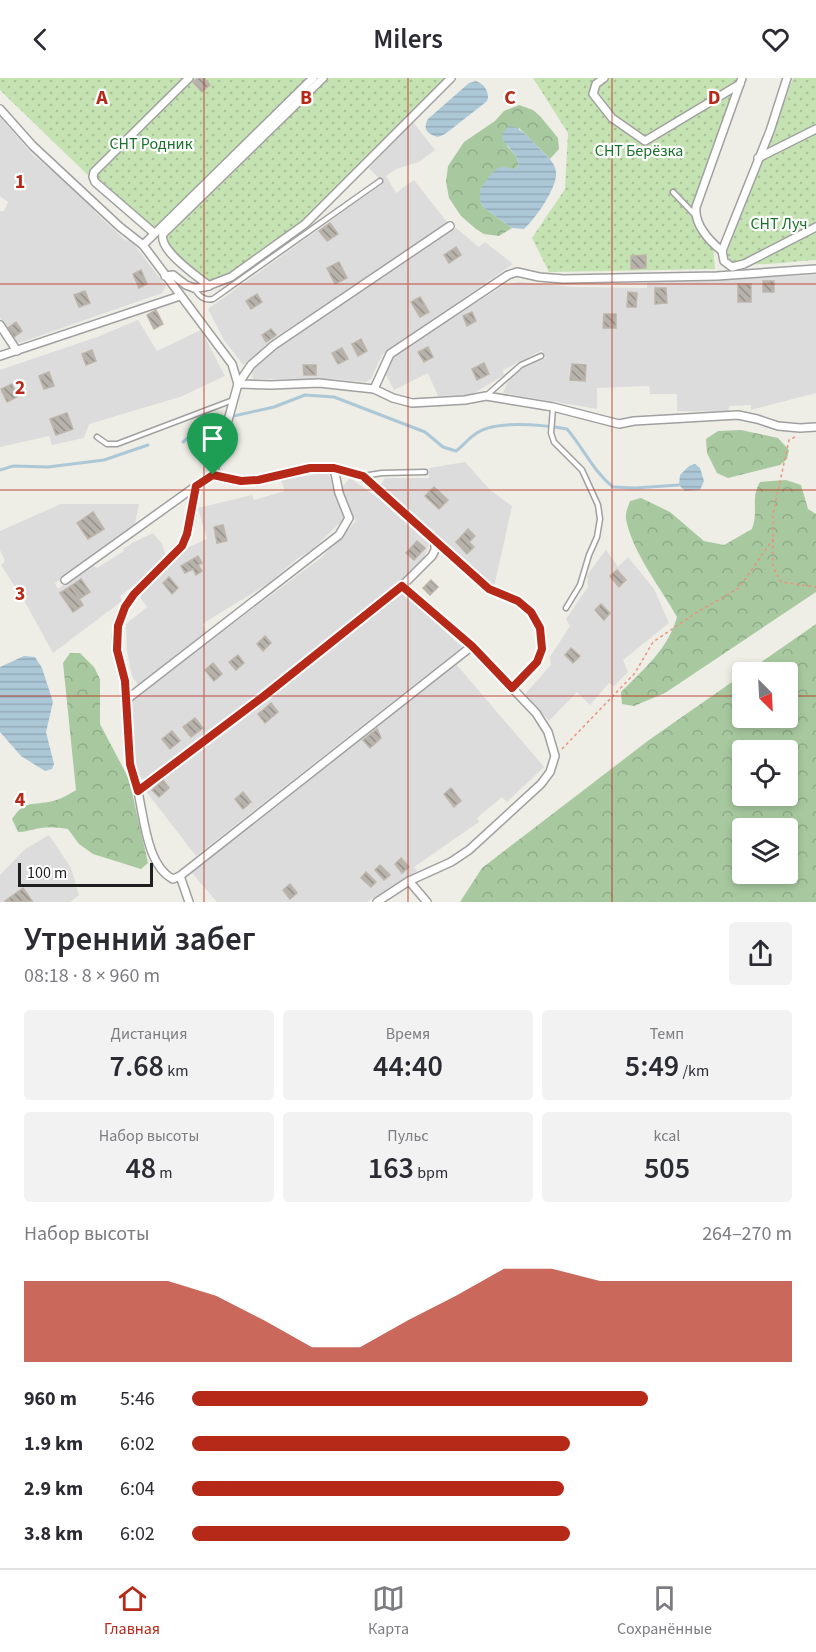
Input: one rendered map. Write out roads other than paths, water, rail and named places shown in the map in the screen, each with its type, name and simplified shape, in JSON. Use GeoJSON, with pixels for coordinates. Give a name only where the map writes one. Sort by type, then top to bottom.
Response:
{"type":"FeatureCollection","features":[{"type":"Feature","properties":{"kind":"street"},"geometry":{"type":"LineString","coordinates":[[154,234],[95,182],[94,172],[189,78]]}},
{"type":"Feature","properties":{"kind":"street"},"geometry":{"type":"LineString","coordinates":[[143,245],[313,78]]}},
{"type":"Feature","properties":{"kind":"street"},"geometry":{"type":"LineString","coordinates":[[209,286],[178,261],[161,239],[163,234],[323,78]]}},
{"type":"Feature","properties":{"kind":"street"},"geometry":{"type":"LineString","coordinates":[[165,276],[173,274],[186,285],[194,288],[209,286],[231,278],[305,224],[451,78]]}},
{"type":"Feature","properties":{"kind":"street"},"geometry":{"type":"LineString","coordinates":[[604,78],[596,84],[593,94],[612,118],[645,141],[741,81]]}},
{"type":"Feature","properties":{"kind":"street"},"geometry":{"type":"LineString","coordinates":[[788,78],[770,131],[722,251],[724,261],[732,267],[744,264],[816,227]]}},
{"type":"Feature","properties":{"kind":"street"},"geometry":{"type":"LineString","coordinates":[[722,251],[713,244],[695,214],[741,81]]}},
{"type":"Feature","properties":{"kind":"street"},"geometry":{"type":"LineString","coordinates":[[0,109],[33,146],[120,227],[143,245],[232,364],[238,384]]}},
{"type":"Feature","properties":{"kind":"street"},"geometry":{"type":"LineString","coordinates":[[758,158],[816,129]]}},
{"type":"Feature","properties":{"kind":"street"},"geometry":{"type":"LineString","coordinates":[[65,580],[213,475],[238,384],[251,365],[274,345],[450,226]]}},
{"type":"Feature","properties":{"kind":"street"},"geometry":{"type":"LineString","coordinates":[[374,389],[390,354],[508,275],[517,272],[563,279],[717,276],[816,269]]}},
{"type":"Feature","properties":{"kind":"street"},"geometry":{"type":"LineString","coordinates":[[0,356],[180,296]]}},
{"type":"Feature","properties":{"kind":"street"},"geometry":{"type":"LineString","coordinates":[[0,325],[17,351]]}},
{"type":"Feature","properties":{"kind":"street"},"geometry":{"type":"LineString","coordinates":[[238,384],[319,383],[374,389],[393,398],[412,403],[465,400],[486,396],[553,407],[619,424],[634,421],[738,415],[778,426],[816,427]]}},
{"type":"Feature","properties":{"kind":"street"},"geometry":{"type":"LineString","coordinates":[[138,791],[264,696],[402,586],[432,556],[435,550],[435,541],[363,476],[334,468],[310,468],[258,480],[241,481],[213,475]]}},
{"type":"Feature","properties":{"kind":"street"},"geometry":{"type":"LineString","coordinates":[[126,700],[339,535],[349,518],[339,493],[334,468]]}},
{"type":"Feature","properties":{"kind":"street"},"geometry":{"type":"LineString","coordinates":[[196,486],[187,534],[182,546],[134,594],[125,607],[118,626],[117,650],[125,681],[130,764],[149,841],[156,862],[165,875],[173,879],[180,876],[472,646]]}},
{"type":"Feature","properties":{"kind":"street"},"geometry":{"type":"LineString","coordinates":[[378,902],[409,881],[451,862],[469,850],[541,784],[550,772],[555,756],[548,732],[536,714],[472,646],[402,586]]}},
{"type":"Feature","properties":{"kind":"street"},"geometry":{"type":"LineString","coordinates":[[180,876],[189,902]]}},
{"type":"Feature","properties":{"kind":"street"},"geometry":{"type":"LineString","coordinates":[[409,881],[427,902]]}},
{"type":"Feature","properties":{"kind":"lane"},"geometry":{"type":"LineString","coordinates":[[194,288],[201,297],[208,300],[213,299],[380,182]]}},
{"type":"Feature","properties":{"kind":"lane"},"geometry":{"type":"LineString","coordinates":[[673,192],[695,214]]}},
{"type":"Feature","properties":{"kind":"lane"},"geometry":{"type":"LineString","coordinates":[[486,396],[521,365],[541,356]]}},
{"type":"Feature","properties":{"kind":"lane"},"geometry":{"type":"LineString","coordinates":[[97,437],[107,444],[117,444],[234,400]]}},
{"type":"Feature","properties":{"kind":"lane"},"geometry":{"type":"LineString","coordinates":[[553,407],[550,433],[554,442],[582,470],[598,505],[600,519],[597,537],[580,585],[566,608]]}},
{"type":"Feature","properties":{"kind":"lane"},"geometry":{"type":"LineString","coordinates":[[363,476],[425,472]]}},
{"type":"Feature","properties":{"kind":"lane"},"geometry":{"type":"LineString","coordinates":[[435,541],[489,589],[518,601],[531,612],[540,628],[542,649],[537,662],[512,688]]}},
{"type":"Feature","properties":{"kind":"water"},"geometry":{"type":"Polygon","coordinates":[[[476,81],[487,90],[486,102],[445,134],[438,137],[429,133],[426,129],[428,119],[469,83],[476,81]]]}},
{"type":"Feature","properties":{"kind":"water"},"geometry":{"type":"Polygon","coordinates":[[[510,126],[521,131],[530,139],[551,161],[556,172],[550,194],[524,229],[512,228],[484,208],[480,201],[480,190],[490,175],[498,168],[515,169],[519,165],[516,156],[502,139],[503,132],[510,126]]]}},
{"type":"Feature","properties":{"kind":"water"},"geometry":{"type":"Polygon","coordinates":[[[695,464],[700,468],[704,481],[700,490],[685,491],[679,485],[680,475],[689,466],[695,464]]]}},
{"type":"Feature","properties":{"kind":"water"},"geometry":{"type":"Polygon","coordinates":[[[24,656],[35,657],[42,668],[53,702],[46,732],[54,764],[52,769],[45,771],[21,756],[0,732],[0,667],[24,656]]]}},
{"type":"Feature","properties":{"kind":"waterway"},"geometry":{"type":"LineString","coordinates":[[183,442],[207,422],[274,407],[305,395],[334,397],[425,432],[443,447],[456,451],[474,435],[493,427],[519,424],[567,429],[600,474],[613,487],[679,485]]}},
{"type":"Feature","properties":{"kind":"waterway"},"geometry":{"type":"LineString","coordinates":[[0,470],[13,466],[48,467],[104,460],[148,445]]}},
{"type":"Feature","properties":{"kind":"park label","name":"СНТ Родник"},"geometry":{"type":"Point","coordinates":[151,144]}},
{"type":"Feature","properties":{"kind":"park label","name":"СНТ Берёзка"},"geometry":{"type":"Point","coordinates":[639,151]}},
{"type":"Feature","properties":{"kind":"park label","name":"СНТ Луч"},"geometry":{"type":"Point","coordinates":[779,224]}}]}
